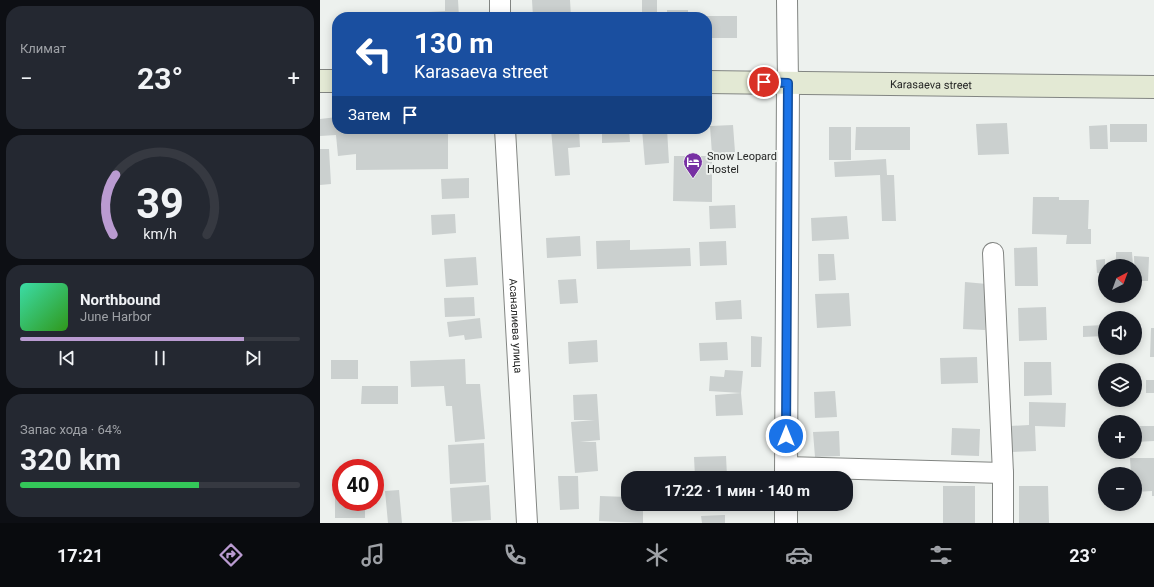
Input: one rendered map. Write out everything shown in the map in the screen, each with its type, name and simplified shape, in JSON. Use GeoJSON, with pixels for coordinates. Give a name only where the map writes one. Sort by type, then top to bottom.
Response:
{"type":"FeatureCollection","features":[{"type":"Feature","properties":{"kind":"main road"},"geometry":{"type":"LineString","coordinates":[[320,81],[332,81]]}},
{"type":"Feature","properties":{"kind":"main road","name":"Karasaeva street"},"geometry":{"type":"LineString","coordinates":[[712,82],[1154,87]]}},
{"type":"Feature","properties":{"kind":"street"},"geometry":{"type":"LineString","coordinates":[[500,0],[500,12]]}},
{"type":"Feature","properties":{"kind":"street"},"geometry":{"type":"LineString","coordinates":[[786,471],[787,0]]}},
{"type":"Feature","properties":{"kind":"street","name":"Асаналиева улица"},"geometry":{"type":"LineString","coordinates":[[505,134],[527,523]]}},
{"type":"Feature","properties":{"kind":"street"},"geometry":{"type":"LineString","coordinates":[[993,253],[1003,473],[1003,523]]}},
{"type":"Feature","properties":{"kind":"street"},"geometry":{"type":"LineString","coordinates":[[853,472],[1003,473]]}},
{"type":"Feature","properties":{"kind":"street"},"geometry":{"type":"LineString","coordinates":[[786,511],[786,523]]}},
{"type":"Feature","properties":{"kind":"building"},"geometry":{"type":"Polygon","coordinates":[[[445,0],[458,0],[459,12],[428,12],[445,11],[445,0]]]}},
{"type":"Feature","properties":{"kind":"building"},"geometry":{"type":"Polygon","coordinates":[[[532,0],[570,0],[571,12],[533,12],[532,0]]]}},
{"type":"Feature","properties":{"kind":"building"},"geometry":{"type":"Polygon","coordinates":[[[642,0],[657,0],[657,12],[642,12],[642,0]]]}},
{"type":"Feature","properties":{"kind":"building"},"geometry":{"type":"Polygon","coordinates":[[[667,10],[688,10],[688,12],[667,12],[667,10]]]}},
{"type":"Feature","properties":{"kind":"building"},"geometry":{"type":"Polygon","coordinates":[[[712,16],[737,16],[737,38],[712,38],[712,16]]]}},
{"type":"Feature","properties":{"kind":"building"},"geometry":{"type":"Polygon","coordinates":[[[332,118],[332,134],[448,134],[448,169],[356,170],[356,154],[338,156],[336,135],[320,136],[320,119],[332,118]]]}},
{"type":"Feature","properties":{"kind":"building"},"geometry":{"type":"Polygon","coordinates":[[[1007,123],[1009,154],[978,155],[976,124],[1007,123]]]}},
{"type":"Feature","properties":{"kind":"building"},"geometry":{"type":"Polygon","coordinates":[[[1110,124],[1147,124],[1147,142],[1110,142],[1110,124]]]}},
{"type":"Feature","properties":{"kind":"building"},"geometry":{"type":"Polygon","coordinates":[[[733,125],[735,152],[712,154],[711,134],[712,134],[712,126],[733,125]]]}},
{"type":"Feature","properties":{"kind":"building"},"geometry":{"type":"Polygon","coordinates":[[[1107,125],[1108,149],[1090,149],[1089,126],[1107,125]]]}},
{"type":"Feature","properties":{"kind":"building"},"geometry":{"type":"Polygon","coordinates":[[[829,127],[851,127],[851,160],[829,160],[829,127]]]}},
{"type":"Feature","properties":{"kind":"building"},"geometry":{"type":"Polygon","coordinates":[[[856,127],[910,127],[910,150],[855,150],[856,127]]]}},
{"type":"Feature","properties":{"kind":"building"},"geometry":{"type":"Polygon","coordinates":[[[551,134],[579,134],[580,147],[568,148],[570,175],[555,176],[551,134]]]}},
{"type":"Feature","properties":{"kind":"building"},"geometry":{"type":"Polygon","coordinates":[[[602,134],[629,134],[630,142],[602,143],[602,134]]]}},
{"type":"Feature","properties":{"kind":"building"},"geometry":{"type":"Polygon","coordinates":[[[642,134],[667,134],[669,163],[645,165],[642,134]]]}},
{"type":"Feature","properties":{"kind":"building"},"geometry":{"type":"Polygon","coordinates":[[[320,149],[329,149],[331,184],[320,185],[320,149]]]}},
{"type":"Feature","properties":{"kind":"building","name":"Snow Leopard Hostel"},"geometry":{"type":"Polygon","coordinates":[[[674,156],[712,156],[712,202],[673,201],[674,156]]]}},
{"type":"Feature","properties":{"kind":"building"},"geometry":{"type":"Polygon","coordinates":[[[886,159],[887,175],[894,175],[896,221],[882,221],[880,175],[835,177],[834,162],[886,159]]]}},
{"type":"Feature","properties":{"kind":"building"},"geometry":{"type":"Polygon","coordinates":[[[469,178],[469,198],[442,199],[441,179],[469,178]]]}},
{"type":"Feature","properties":{"kind":"building"},"geometry":{"type":"Polygon","coordinates":[[[1033,197],[1059,197],[1059,200],[1089,200],[1088,229],[1091,229],[1091,244],[1066,244],[1067,235],[1032,234],[1033,197]]]}},
{"type":"Feature","properties":{"kind":"building"},"geometry":{"type":"Polygon","coordinates":[[[735,205],[736,228],[710,229],[709,206],[735,205]]]}},
{"type":"Feature","properties":{"kind":"building"},"geometry":{"type":"Polygon","coordinates":[[[455,214],[456,233],[432,235],[431,215],[455,214]]]}},
{"type":"Feature","properties":{"kind":"building"},"geometry":{"type":"Polygon","coordinates":[[[847,216],[849,239],[812,241],[811,218],[847,216]]]}},
{"type":"Feature","properties":{"kind":"building"},"geometry":{"type":"Polygon","coordinates":[[[580,236],[581,256],[547,258],[546,238],[580,236]]]}},
{"type":"Feature","properties":{"kind":"building"},"geometry":{"type":"Polygon","coordinates":[[[630,240],[630,250],[690,248],[691,266],[597,269],[596,241],[630,240]]]}},
{"type":"Feature","properties":{"kind":"building"},"geometry":{"type":"Polygon","coordinates":[[[726,241],[727,265],[700,266],[699,242],[726,241]]]}},
{"type":"Feature","properties":{"kind":"building"},"geometry":{"type":"Polygon","coordinates":[[[1037,247],[1038,286],[1015,286],[1014,248],[1037,247]]]}},
{"type":"Feature","properties":{"kind":"building"},"geometry":{"type":"Polygon","coordinates":[[[1116,252],[1132,252],[1132,259],[1116,259],[1116,252]]]}},
{"type":"Feature","properties":{"kind":"building"},"geometry":{"type":"Polygon","coordinates":[[[818,254],[834,254],[836,280],[819,281],[818,254]]]}},
{"type":"Feature","properties":{"kind":"building"},"geometry":{"type":"Polygon","coordinates":[[[1134,256],[1149,257],[1148,281],[1142,281],[1142,259],[1134,259],[1134,256]]]}},
{"type":"Feature","properties":{"kind":"building"},"geometry":{"type":"Polygon","coordinates":[[[476,257],[478,285],[446,287],[444,259],[476,257]]]}},
{"type":"Feature","properties":{"kind":"building"},"geometry":{"type":"Polygon","coordinates":[[[1096,260],[1098,260],[1097,273],[1096,260]]]}},
{"type":"Feature","properties":{"kind":"building"},"geometry":{"type":"Polygon","coordinates":[[[576,279],[578,303],[560,304],[558,280],[576,279]]]}},
{"type":"Feature","properties":{"kind":"building"},"geometry":{"type":"Polygon","coordinates":[[[965,282],[987,284],[985,330],[963,329],[965,282]]]}},
{"type":"Feature","properties":{"kind":"building"},"geometry":{"type":"Polygon","coordinates":[[[849,293],[851,326],[817,328],[815,294],[849,293]]]}},
{"type":"Feature","properties":{"kind":"building"},"geometry":{"type":"Polygon","coordinates":[[[474,297],[475,316],[445,317],[444,298],[474,297]]]}},
{"type":"Feature","properties":{"kind":"building"},"geometry":{"type":"Polygon","coordinates":[[[741,300],[742,319],[716,320],[715,302],[741,300]]]}},
{"type":"Feature","properties":{"kind":"building"},"geometry":{"type":"Polygon","coordinates":[[[1046,307],[1047,340],[1019,341],[1018,308],[1046,307]]]}},
{"type":"Feature","properties":{"kind":"building"},"geometry":{"type":"Polygon","coordinates":[[[480,318],[482,338],[465,340],[464,335],[449,337],[447,322],[480,318]]]}},
{"type":"Feature","properties":{"kind":"building"},"geometry":{"type":"Polygon","coordinates":[[[1098,325],[1098,336],[1083,337],[1083,326],[1098,325]]]}},
{"type":"Feature","properties":{"kind":"building"},"geometry":{"type":"Polygon","coordinates":[[[1151,328],[1154,328],[1154,357],[1150,357],[1151,328]]]}},
{"type":"Feature","properties":{"kind":"building"},"geometry":{"type":"Polygon","coordinates":[[[751,336],[762,337],[761,367],[751,367],[751,336]]]}},
{"type":"Feature","properties":{"kind":"building"},"geometry":{"type":"Polygon","coordinates":[[[597,340],[598,362],[569,364],[568,342],[597,340]]]}},
{"type":"Feature","properties":{"kind":"building"},"geometry":{"type":"Polygon","coordinates":[[[727,342],[728,360],[700,361],[699,343],[727,342]]]}},
{"type":"Feature","properties":{"kind":"building"},"geometry":{"type":"Polygon","coordinates":[[[977,357],[978,383],[941,384],[940,358],[977,357]]]}},
{"type":"Feature","properties":{"kind":"building"},"geometry":{"type":"Polygon","coordinates":[[[465,359],[466,384],[480,384],[485,439],[455,442],[452,406],[446,406],[444,386],[411,387],[410,361],[465,359]]]}},
{"type":"Feature","properties":{"kind":"building"},"geometry":{"type":"Polygon","coordinates":[[[331,360],[358,360],[358,379],[331,379],[331,360]]]}},
{"type":"Feature","properties":{"kind":"building"},"geometry":{"type":"Polygon","coordinates":[[[1024,362],[1051,362],[1052,395],[1024,396],[1024,362]]]}},
{"type":"Feature","properties":{"kind":"building"},"geometry":{"type":"Polygon","coordinates":[[[725,370],[743,371],[741,393],[709,391],[710,376],[724,377],[725,370]]]}},
{"type":"Feature","properties":{"kind":"building"},"geometry":{"type":"Polygon","coordinates":[[[1146,380],[1154,380],[1154,393],[1146,393],[1146,380]]]}},
{"type":"Feature","properties":{"kind":"building"},"geometry":{"type":"Polygon","coordinates":[[[362,386],[398,386],[398,404],[361,404],[362,386]]]}},
{"type":"Feature","properties":{"kind":"building"},"geometry":{"type":"Polygon","coordinates":[[[835,391],[837,417],[815,418],[814,392],[835,391]]]}},
{"type":"Feature","properties":{"kind":"building"},"geometry":{"type":"Polygon","coordinates":[[[741,393],[743,415],[716,416],[715,395],[741,393]]]}},
{"type":"Feature","properties":{"kind":"building"},"geometry":{"type":"Polygon","coordinates":[[[597,394],[600,440],[580,442],[596,442],[598,471],[575,473],[571,422],[595,420],[574,420],[573,395],[597,394]]]}},
{"type":"Feature","properties":{"kind":"building"},"geometry":{"type":"Polygon","coordinates":[[[1029,402],[1066,403],[1065,427],[1035,426],[1036,451],[1011,452],[1010,426],[1029,425],[1029,402]]]}},
{"type":"Feature","properties":{"kind":"building"},"geometry":{"type":"Polygon","coordinates":[[[1142,426],[1154,426],[1154,441],[1142,442],[1142,426]]]}},
{"type":"Feature","properties":{"kind":"building"},"geometry":{"type":"Polygon","coordinates":[[[952,428],[980,429],[979,456],[951,455],[952,428]]]}},
{"type":"Feature","properties":{"kind":"building"},"geometry":{"type":"Polygon","coordinates":[[[839,431],[840,456],[815,457],[813,432],[839,431]]]}},
{"type":"Feature","properties":{"kind":"building"},"geometry":{"type":"Polygon","coordinates":[[[484,443],[486,482],[450,484],[448,445],[484,443]]]}},
{"type":"Feature","properties":{"kind":"building"},"geometry":{"type":"Polygon","coordinates":[[[726,456],[727,471],[695,471],[694,457],[726,456]]]}},
{"type":"Feature","properties":{"kind":"building"},"geometry":{"type":"Polygon","coordinates":[[[1154,458],[1154,496],[1152,496],[1152,491],[1142,492],[1142,467],[1131,467],[1130,459],[1154,458]]]}},
{"type":"Feature","properties":{"kind":"building"},"geometry":{"type":"Polygon","coordinates":[[[558,476],[578,476],[579,509],[560,510],[558,476]]]}},
{"type":"Feature","properties":{"kind":"building"},"geometry":{"type":"Polygon","coordinates":[[[489,485],[491,520],[452,522],[450,488],[489,485]]]}},
{"type":"Feature","properties":{"kind":"building"},"geometry":{"type":"Polygon","coordinates":[[[943,486],[975,486],[975,523],[943,523],[943,486]]]}},
{"type":"Feature","properties":{"kind":"building"},"geometry":{"type":"Polygon","coordinates":[[[1019,486],[1048,486],[1049,523],[1019,523],[1019,486]]]}},
{"type":"Feature","properties":{"kind":"building"},"geometry":{"type":"Polygon","coordinates":[[[399,490],[402,523],[388,523],[385,491],[399,490]]]}},
{"type":"Feature","properties":{"kind":"building"},"geometry":{"type":"Polygon","coordinates":[[[600,496],[621,497],[621,511],[643,511],[643,523],[599,521],[600,496]]]}},
{"type":"Feature","properties":{"kind":"building"},"geometry":{"type":"Polygon","coordinates":[[[335,511],[365,511],[365,518],[335,518],[335,511]]]}},
{"type":"Feature","properties":{"kind":"building"},"geometry":{"type":"Polygon","coordinates":[[[725,515],[725,523],[702,523],[701,516],[725,515]]]}},
{"type":"Feature","properties":{"kind":"place","name":"Snow Leopard Hostel"},"geometry":{"type":"Point","coordinates":[693,179]}},
{"type":"Feature","properties":{"kind":"route"},"geometry":{"type":"LineString","coordinates":[[764,82],[788,83],[786,436]]}}]}
